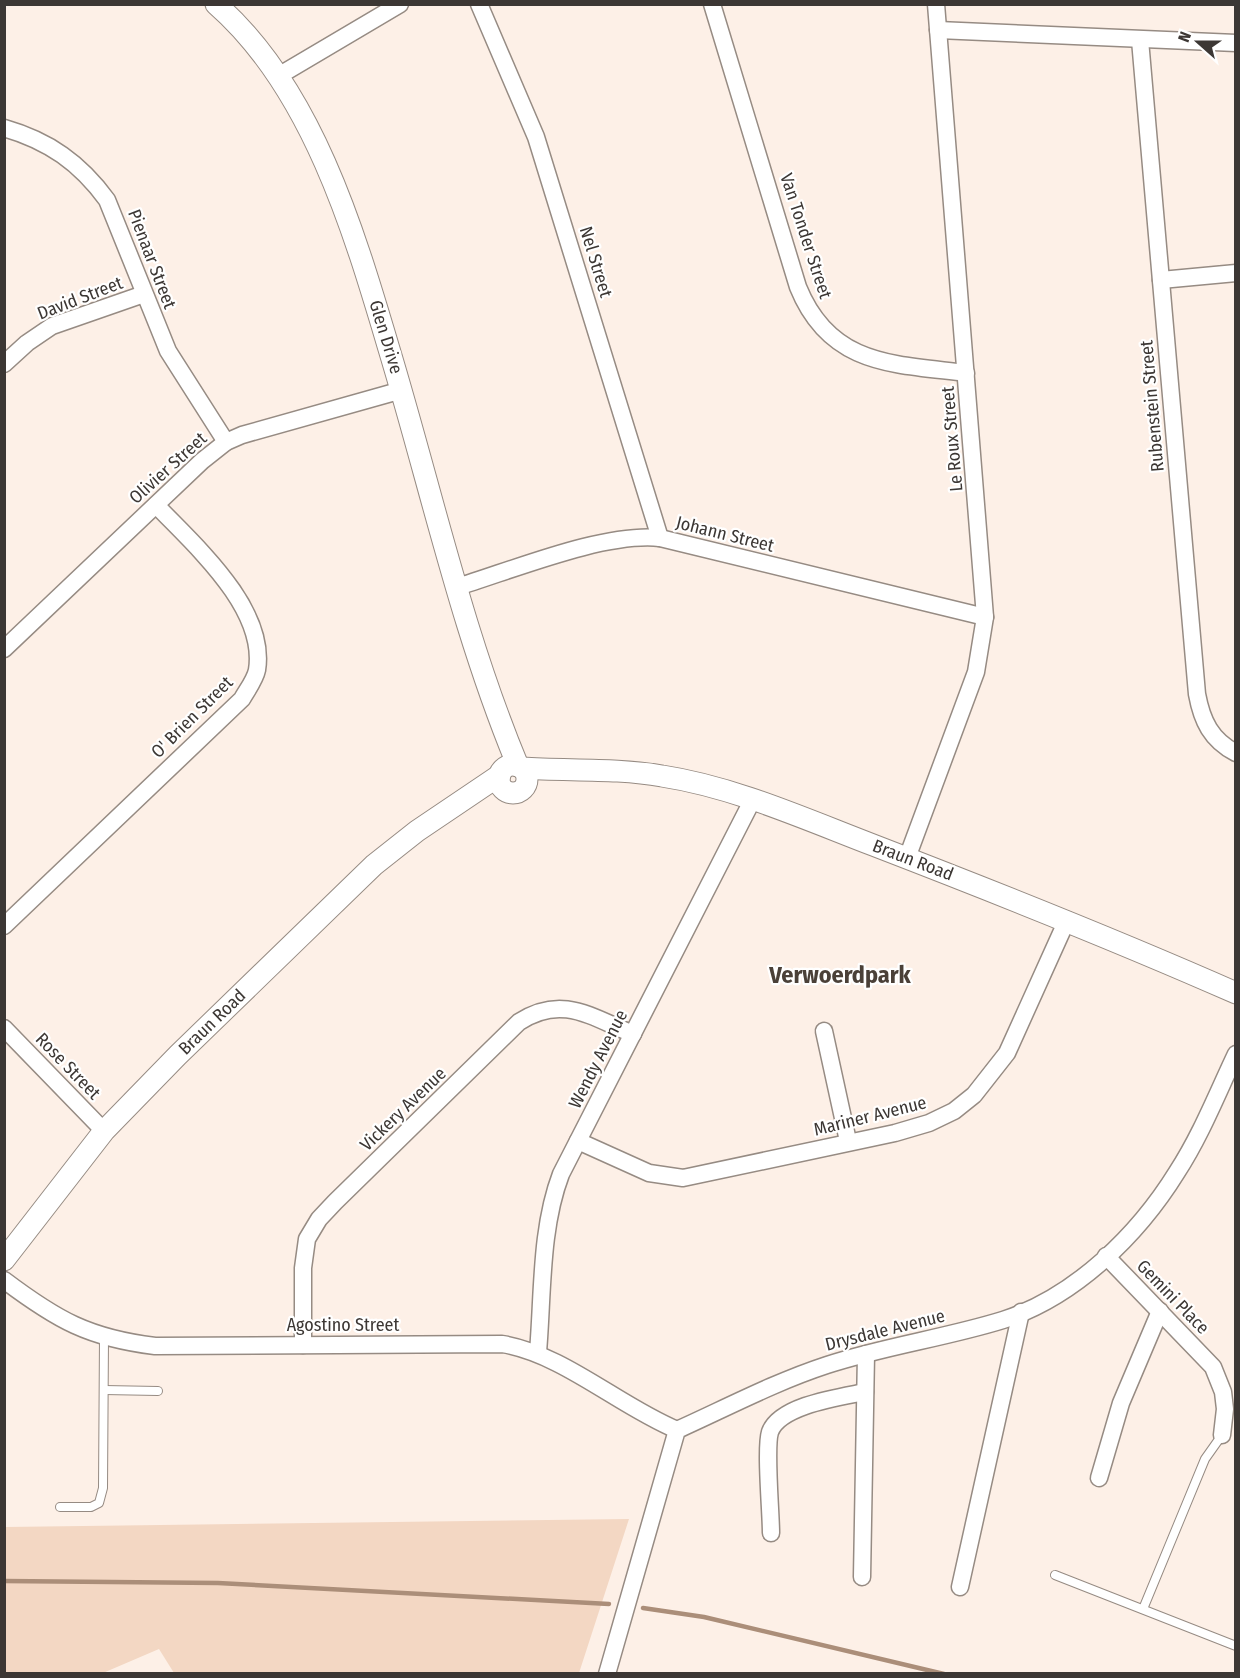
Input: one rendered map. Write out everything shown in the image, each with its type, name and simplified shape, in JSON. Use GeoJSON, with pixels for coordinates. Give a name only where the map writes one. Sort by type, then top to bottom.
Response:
{"type":"FeatureCollection","features":[{"type":"Feature","properties":{"kind":"street","name":"Glen Drive"},"geometry":{"type":"LineString","coordinates":[[216,4],[245,32],[280,75],[300,110],[348,220],[402,390],[512,776]]}},
{"type":"Feature","properties":{"kind":"street"},"geometry":{"type":"LineString","coordinates":[[280,75],[400,4]]}},
{"type":"Feature","properties":{"kind":"street","name":"Nel Street"},"geometry":{"type":"LineString","coordinates":[[478,4],[536,137],[660,538]]}},
{"type":"Feature","properties":{"kind":"street","name":"Van Tonder Street"},"geometry":{"type":"LineString","coordinates":[[712,4],[798,287],[816,322],[847,349],[869,359],[966,374]]}},
{"type":"Feature","properties":{"kind":"street","name":"Le Roux Street"},"geometry":{"type":"LineString","coordinates":[[907,858],[976,672],[985,616],[936,4]]}},
{"type":"Feature","properties":{"kind":"street"},"geometry":{"type":"LineString","coordinates":[[938,30],[1236,43]]}},
{"type":"Feature","properties":{"kind":"street","name":"Rubenstein Street"},"geometry":{"type":"LineString","coordinates":[[1140,40],[1197,694],[1206,726],[1215,739],[1236,753]]}},
{"type":"Feature","properties":{"kind":"street","name":"Pienaar Street"},"geometry":{"type":"LineString","coordinates":[[4,128],[27,136],[65,155],[93,181],[115,218],[144,294],[174,362],[226,442]]}},
{"type":"Feature","properties":{"kind":"street"},"geometry":{"type":"LineString","coordinates":[[1161,280],[1236,273]]}},
{"type":"Feature","properties":{"kind":"street","name":"David Street"},"geometry":{"type":"LineString","coordinates":[[4,364],[27,343],[52,326],[144,294]]}},
{"type":"Feature","properties":{"kind":"street","name":"Olivier Street"},"geometry":{"type":"LineString","coordinates":[[4,650],[156,505],[226,442],[242,435],[402,390]]}},
{"type":"Feature","properties":{"kind":"street","name":"O' Brien Street"},"geometry":{"type":"LineString","coordinates":[[4,926],[242,699],[257,671],[255,641],[236,593],[156,505]]}},
{"type":"Feature","properties":{"kind":"street","name":"Johann Street"},"geometry":{"type":"LineString","coordinates":[[458,587],[605,542],[643,536],[660,538],[985,616]]}},
{"type":"Feature","properties":{"kind":"street","name":"Braun Road"},"geometry":{"type":"LineString","coordinates":[[4,1260],[104,1131],[170,1063],[374,865],[417,831],[512,776],[579,772],[662,776],[752,801],[1067,920],[1236,993]]}},
{"type":"Feature","properties":{"kind":"street","name":"Wendy Avenue"},"geometry":{"type":"LineString","coordinates":[[538,1352],[547,1234],[554,1192],[752,801]]}},
{"type":"Feature","properties":{"kind":"street","name":"Mariner Avenue"},"geometry":{"type":"LineString","coordinates":[[578,1141],[649,1173],[683,1178],[929,1123],[954,1111],[974,1095],[999,1066],[1016,1037],[1067,920]]}},
{"type":"Feature","properties":{"kind":"street","name":"Vickery Avenue"},"geometry":{"type":"LineString","coordinates":[[303,1344],[303,1268],[311,1230],[335,1202],[519,1023],[533,1013],[559,1007],[573,1009],[633,1034]]}},
{"type":"Feature","properties":{"kind":"street","name":"Rose Street"},"geometry":{"type":"LineString","coordinates":[[4,1028],[104,1131]]}},
{"type":"Feature","properties":{"kind":"street"},"geometry":{"type":"LineString","coordinates":[[824,1031],[848,1141]]}},
{"type":"Feature","properties":{"kind":"street","name":"Drysdale Avenue"},"geometry":{"type":"LineString","coordinates":[[677,1430],[788,1379],[866,1354],[975,1328],[1021,1312],[1059,1294],[1106,1257],[1157,1201],[1203,1127],[1236,1054]]}},
{"type":"Feature","properties":{"kind":"street","name":"Gemini Place"},"geometry":{"type":"LineString","coordinates":[[1106,1257],[1213,1367],[1220,1379],[1225,1408],[1222,1435]]}},
{"type":"Feature","properties":{"kind":"street","name":"Agostino Street"},"geometry":{"type":"LineString","coordinates":[[4,1280],[46,1311],[67,1323],[104,1337],[155,1346],[502,1344],[538,1352],[632,1409],[677,1430]]}},
{"type":"Feature","properties":{"kind":"street"},"geometry":{"type":"LineString","coordinates":[[1099,1478],[1121,1403],[1160,1311]]}},
{"type":"Feature","properties":{"kind":"street"},"geometry":{"type":"LineString","coordinates":[[960,1587],[1021,1312]]}},
{"type":"Feature","properties":{"kind":"street"},"geometry":{"type":"LineString","coordinates":[[862,1577],[866,1354]]}},
{"type":"Feature","properties":{"kind":"street"},"geometry":{"type":"LineString","coordinates":[[771,1533],[769,1440],[774,1425],[812,1404],[865,1392]]}},
{"type":"Feature","properties":{"kind":"street"},"geometry":{"type":"LineString","coordinates":[[607,1674],[677,1430]]}},
{"type":"Feature","properties":{"kind":"lane"},"geometry":{"type":"LineString","coordinates":[[60,1507],[91,1507],[99,1503],[103,1488],[104,1337]]}},
{"type":"Feature","properties":{"kind":"lane"},"geometry":{"type":"LineString","coordinates":[[104,1390],[158,1391]]}},
{"type":"Feature","properties":{"kind":"lane"},"geometry":{"type":"LineString","coordinates":[[1143,1610],[1205,1459],[1222,1435]]}},
{"type":"Feature","properties":{"kind":"lane"},"geometry":{"type":"LineString","coordinates":[[1055,1575],[1236,1646]]}},
{"type":"Feature","properties":{"kind":"shaded area"},"geometry":{"type":"Polygon","coordinates":[[[629,1519],[579,1673],[174,1673],[159,1649],[103,1673],[5,1673],[5,1527],[629,1519]]]}},
{"type":"Feature","properties":{"kind":"waterway"},"geometry":{"type":"LineString","coordinates":[[4,1581],[218,1583],[609,1604]]}},
{"type":"Feature","properties":{"kind":"waterway"},"geometry":{"type":"LineString","coordinates":[[643,1608],[704,1617],[944,1674]]}},
{"type":"Feature","properties":{"kind":"district","name":"Verwoerdpark"},"geometry":{"type":"Point","coordinates":[840,975]}}]}
